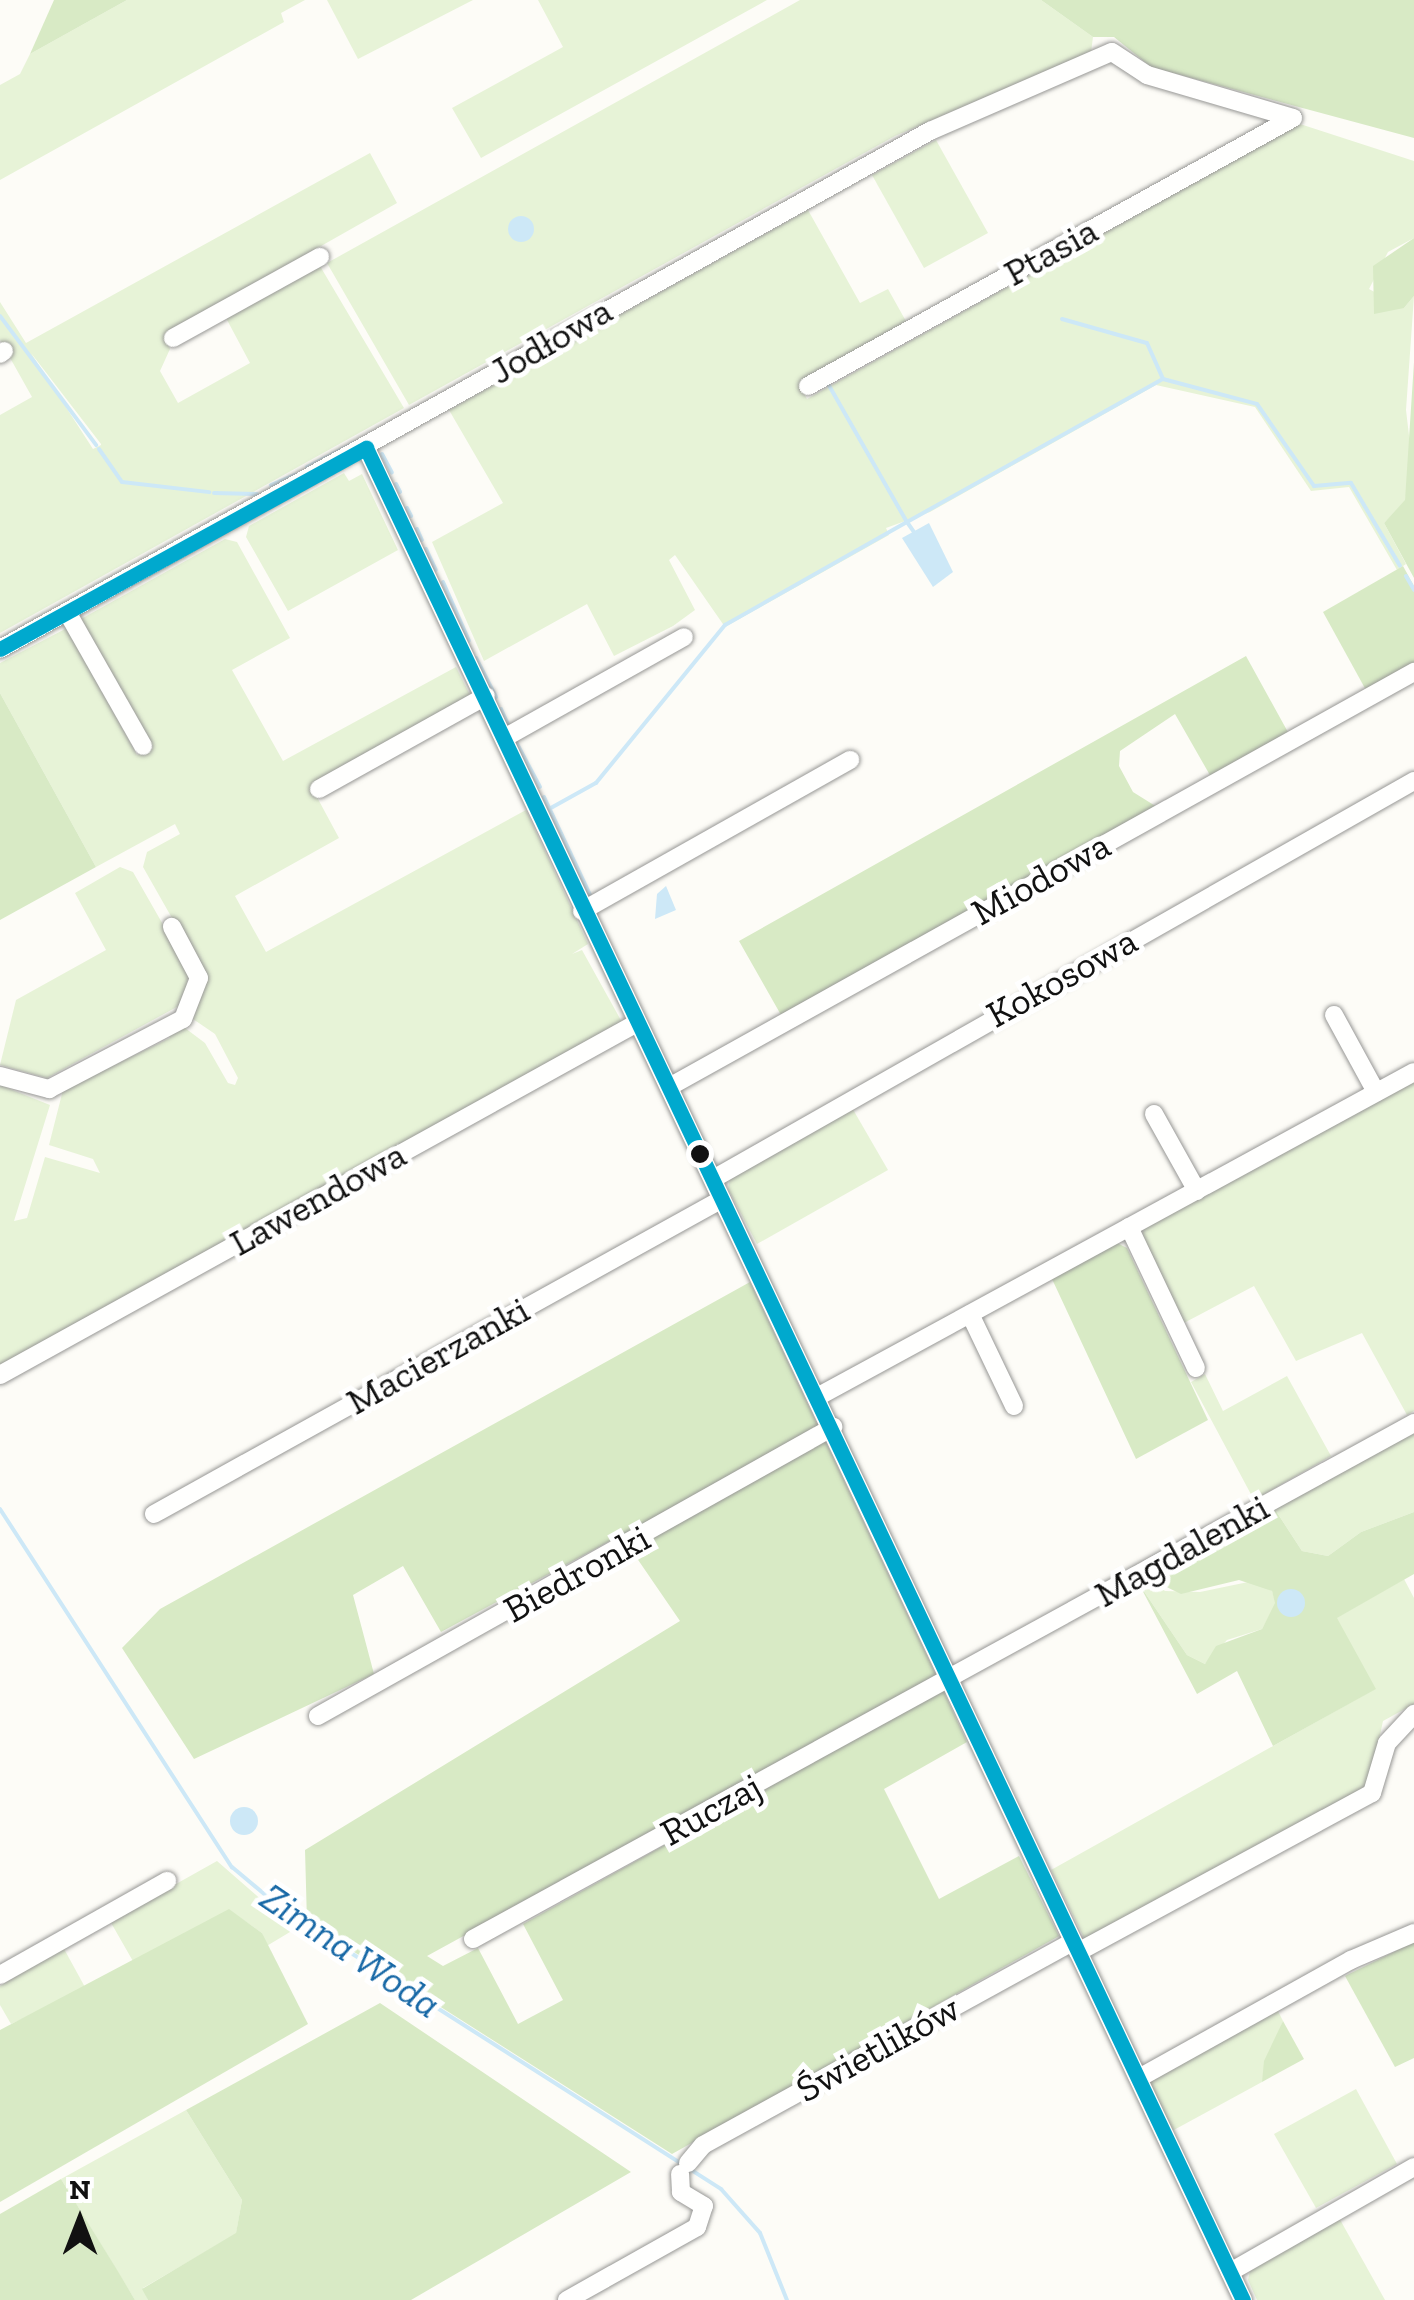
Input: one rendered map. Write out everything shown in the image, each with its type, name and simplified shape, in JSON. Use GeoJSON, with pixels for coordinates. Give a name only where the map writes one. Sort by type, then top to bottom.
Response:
{"type":"FeatureCollection","features":[{"type":"Feature","properties":{"kind":"street","name":"Ptasia"},"geometry":{"type":"LineString","coordinates":[[808,386],[1293,118],[1147,75],[1112,52]]}},
{"type":"Feature","properties":{"kind":"street","name":"Jodłowa"},"geometry":{"type":"LineString","coordinates":[[0,649],[930,131],[1112,52]]}},
{"type":"Feature","properties":{"kind":"street"},"geometry":{"type":"LineString","coordinates":[[173,338],[320,257]]}},
{"type":"Feature","properties":{"kind":"street"},"geometry":{"type":"LineString","coordinates":[[366,448],[506,737],[582,911],[818,1396],[1242,2300]]}},
{"type":"Feature","properties":{"kind":"street"},"geometry":{"type":"LineString","coordinates":[[67,612],[143,746]]}},
{"type":"Feature","properties":{"kind":"street"},"geometry":{"type":"LineString","coordinates":[[506,737],[684,637]]}},
{"type":"Feature","properties":{"kind":"street","name":"Miodowa"},"geometry":{"type":"LineString","coordinates":[[668,1086],[1414,672]]}},
{"type":"Feature","properties":{"kind":"street"},"geometry":{"type":"LineString","coordinates":[[319,788],[486,696]]}},
{"type":"Feature","properties":{"kind":"street"},"geometry":{"type":"LineString","coordinates":[[582,911],[850,760]]}},
{"type":"Feature","properties":{"kind":"street","name":"Kokosowa"},"geometry":{"type":"LineString","coordinates":[[713,1179],[1414,781]]}},
{"type":"Feature","properties":{"kind":"street"},"geometry":{"type":"LineString","coordinates":[[0,1076],[49,1090],[183,1018],[199,978],[172,927]]}},
{"type":"Feature","properties":{"kind":"street"},"geometry":{"type":"LineString","coordinates":[[1334,1015],[1376,1092]]}},
{"type":"Feature","properties":{"kind":"street","name":"Lawendowa"},"geometry":{"type":"LineString","coordinates":[[0,1375],[637,1023]]}},
{"type":"Feature","properties":{"kind":"street"},"geometry":{"type":"LineString","coordinates":[[818,1396],[1414,1072]]}},
{"type":"Feature","properties":{"kind":"street"},"geometry":{"type":"LineString","coordinates":[[1154,1114],[1197,1191]]}},
{"type":"Feature","properties":{"kind":"street","name":"Macierzanki"},"geometry":{"type":"LineString","coordinates":[[154,1514],[722,1199]]}},
{"type":"Feature","properties":{"kind":"street"},"geometry":{"type":"LineString","coordinates":[[1129,1227],[1196,1368]]}},
{"type":"Feature","properties":{"kind":"street"},"geometry":{"type":"LineString","coordinates":[[970,1314],[1014,1406]]}},
{"type":"Feature","properties":{"kind":"street","name":"Magdalenki"},"geometry":{"type":"LineString","coordinates":[[949,1679],[1414,1423]]}},
{"type":"Feature","properties":{"kind":"street","name":"Biedronki"},"geometry":{"type":"LineString","coordinates":[[318,1716],[833,1428]]}},
{"type":"Feature","properties":{"kind":"street","name":"Ruczaj"},"geometry":{"type":"LineString","coordinates":[[473,1939],[949,1679]]}},
{"type":"Feature","properties":{"kind":"street","name":"Świetlików"},"geometry":{"type":"LineString","coordinates":[[568,2300],[696,2226],[704,2206],[681,2192],[684,2168],[704,2144],[1372,1793],[1386,1744],[1414,1714]]}},
{"type":"Feature","properties":{"kind":"street"},"geometry":{"type":"LineString","coordinates":[[0,1975],[167,1881]]}},
{"type":"Feature","properties":{"kind":"street"},"geometry":{"type":"LineString","coordinates":[[1139,2078],[1352,1960],[1414,1933]]}},
{"type":"Feature","properties":{"kind":"street"},"geometry":{"type":"LineString","coordinates":[[1230,2272],[1414,2167]]}},
{"type":"Feature","properties":{"kind":"green space"},"geometry":{"type":"Polygon","coordinates":[[[54,0],[127,0],[30,54],[54,0]]]}},
{"type":"Feature","properties":{"kind":"green space"},"geometry":{"type":"Polygon","coordinates":[[[127,0],[305,0],[281,13],[284,22],[0,180],[0,85],[20,74],[30,54],[127,0]]]}},
{"type":"Feature","properties":{"kind":"green space"},"geometry":{"type":"Polygon","coordinates":[[[327,0],[473,0],[358,59],[327,0]]]}},
{"type":"Feature","properties":{"kind":"green space"},"geometry":{"type":"Polygon","coordinates":[[[538,0],[767,0],[481,158],[452,108],[563,47],[538,0]]]}},
{"type":"Feature","properties":{"kind":"green space"},"geometry":{"type":"Polygon","coordinates":[[[800,0],[1041,0],[1093,37],[1091,52],[895,136],[409,405],[327,263],[800,0]]]}},
{"type":"Feature","properties":{"kind":"green space"},"geometry":{"type":"Polygon","coordinates":[[[1041,0],[1414,0],[1414,138],[1151,67],[1114,37],[1093,37],[1041,0]]]}},
{"type":"Feature","properties":{"kind":"green space"},"geometry":{"type":"Polygon","coordinates":[[[1300,124],[1414,161],[1414,238],[1388,252],[1369,289],[1404,308],[1414,296],[1406,410],[1412,461],[1405,501],[1384,523],[1406,564],[1397,570],[1349,487],[1311,491],[1255,407],[1156,385],[930,512],[886,528],[889,535],[725,627],[675,555],[669,560],[695,610],[673,626],[614,656],[587,604],[484,661],[432,542],[503,503],[449,410],[808,210],[860,303],[888,289],[907,323],[799,384],[807,399],[1300,124]]]}},
{"type":"Feature","properties":{"kind":"green space"},"geometry":{"type":"Polygon","coordinates":[[[936,140],[988,233],[924,268],[872,175],[936,140]]]}},
{"type":"Feature","properties":{"kind":"green space"},"geometry":{"type":"Polygon","coordinates":[[[370,153],[397,203],[164,335],[170,349],[160,371],[178,403],[250,363],[226,318],[320,266],[404,408],[0,633],[0,415],[32,397],[0,340],[0,302],[26,343],[370,153]],[[31,353],[93,449],[101,445],[31,353]]]}},
{"type":"Feature","properties":{"kind":"green space"},"geometry":{"type":"Polygon","coordinates":[[[1414,238],[1414,296],[1404,308],[1374,314],[1373,266],[1414,238]]]}},
{"type":"Feature","properties":{"kind":"green space"},"geometry":{"type":"Polygon","coordinates":[[[1414,362],[1414,578],[1384,523],[1405,500],[1414,362]]]}},
{"type":"Feature","properties":{"kind":"green space"},"geometry":{"type":"Polygon","coordinates":[[[344,473],[349,481],[362,474],[398,550],[288,611],[246,537],[249,526],[344,473]]]}},
{"type":"Feature","properties":{"kind":"green space"},"geometry":{"type":"Polygon","coordinates":[[[225,539],[237,542],[290,638],[232,670],[283,761],[456,667],[471,697],[311,786],[339,838],[235,896],[266,952],[526,810],[588,944],[572,954],[582,950],[623,1024],[0,1370],[0,1085],[50,1105],[14,1221],[27,1218],[45,1157],[100,1173],[93,1159],[49,1145],[63,1090],[170,1038],[168,1033],[181,1025],[205,1043],[228,1083],[235,1085],[238,1078],[215,1034],[193,1019],[206,978],[143,867],[147,852],[180,834],[175,824],[96,867],[0,693],[0,663],[67,628],[137,755],[153,748],[81,619],[225,539]]]}},
{"type":"Feature","properties":{"kind":"green space"},"geometry":{"type":"Polygon","coordinates":[[[1403,566],[1414,586],[1414,665],[1367,692],[1323,612],[1403,566]]]}},
{"type":"Feature","properties":{"kind":"green space"},"geometry":{"type":"Polygon","coordinates":[[[1246,656],[1289,734],[1211,777],[1175,714],[1120,751],[1119,766],[1133,792],[1157,807],[781,1015],[739,941],[1246,656]]]}},
{"type":"Feature","properties":{"kind":"green space"},"geometry":{"type":"Polygon","coordinates":[[[0,693],[96,867],[0,920],[0,693]]]}},
{"type":"Feature","properties":{"kind":"green space"},"geometry":{"type":"Polygon","coordinates":[[[120,867],[133,872],[189,970],[184,1003],[47,1078],[0,1065],[16,1000],[106,950],[75,893],[120,867]]]}},
{"type":"Feature","properties":{"kind":"green space"},"geometry":{"type":"Polygon","coordinates":[[[1414,1082],[1414,1411],[1407,1415],[1362,1333],[1296,1361],[1254,1286],[1182,1324],[1141,1241],[1144,1228],[1414,1082]]]}},
{"type":"Feature","properties":{"kind":"green space"},"geometry":{"type":"Polygon","coordinates":[[[851,1106],[888,1170],[757,1244],[728,1189],[731,1174],[851,1106]]]}},
{"type":"Feature","properties":{"kind":"green space"},"geometry":{"type":"Polygon","coordinates":[[[1117,1243],[1127,1248],[1208,1420],[1136,1459],[1052,1279],[1117,1243]]]}},
{"type":"Feature","properties":{"kind":"green space"},"geometry":{"type":"Polygon","coordinates":[[[750,1282],[937,1677],[427,1956],[443,1966],[478,1948],[518,2024],[563,2000],[523,1924],[943,1690],[967,1742],[884,1789],[939,1899],[1019,1856],[1059,1936],[672,2154],[307,1922],[305,1850],[680,1621],[621,1535],[441,1632],[403,1566],[353,1595],[374,1674],[194,1759],[122,1648],[160,1609],[750,1282]]]}},
{"type":"Feature","properties":{"kind":"green space"},"geometry":{"type":"Polygon","coordinates":[[[1205,1374],[1223,1411],[1287,1376],[1331,1456],[1254,1500],[1191,1382],[1205,1374]]]}},
{"type":"Feature","properties":{"kind":"green space"},"geometry":{"type":"Polygon","coordinates":[[[1414,1433],[1414,1512],[1361,1532],[1328,1556],[1302,1551],[1276,1511],[1268,1511],[1414,1433]]]}},
{"type":"Feature","properties":{"kind":"green space"},"geometry":{"type":"Polygon","coordinates":[[[1268,1511],[1276,1511],[1302,1551],[1328,1556],[1361,1532],[1414,1512],[1414,1574],[1337,1618],[1376,1689],[1273,1746],[1237,1671],[1197,1694],[1139,1584],[1187,1655],[1205,1664],[1216,1646],[1262,1629],[1275,1603],[1272,1591],[1239,1580],[1181,1594],[1150,1579],[1268,1511]]]}},
{"type":"Feature","properties":{"kind":"green space"},"geometry":{"type":"Polygon","coordinates":[[[1150,1579],[1165,1591],[1200,1592],[1253,1581],[1272,1591],[1276,1603],[1262,1629],[1227,1640],[1205,1664],[1187,1655],[1139,1584],[1150,1579]]]}},
{"type":"Feature","properties":{"kind":"green space"},"geometry":{"type":"Polygon","coordinates":[[[1404,1579],[1414,1598],[1414,1704],[1383,1721],[1369,1786],[1085,1940],[1051,1870],[1375,1689],[1336,1618],[1404,1579]]]}},
{"type":"Feature","properties":{"kind":"green space"},"geometry":{"type":"Polygon","coordinates":[[[217,1861],[295,1929],[265,1947],[262,1933],[229,1910],[134,1963],[110,1921],[217,1861]]]}},
{"type":"Feature","properties":{"kind":"green space"},"geometry":{"type":"Polygon","coordinates":[[[229,1909],[262,1933],[308,2024],[0,2202],[0,2030],[229,1909]]]}},
{"type":"Feature","properties":{"kind":"green space"},"geometry":{"type":"Polygon","coordinates":[[[1414,1942],[1414,2058],[1395,2067],[1345,1976],[1414,1942]]]}},
{"type":"Feature","properties":{"kind":"green space"},"geometry":{"type":"Polygon","coordinates":[[[63,1947],[86,1989],[11,2024],[0,2005],[0,1986],[63,1947]]]}},
{"type":"Feature","properties":{"kind":"green space"},"geometry":{"type":"Polygon","coordinates":[[[380,2003],[631,2172],[411,2300],[148,2300],[142,2289],[236,2233],[242,2200],[186,2110],[380,2003]]]}},
{"type":"Feature","properties":{"kind":"green space"},"geometry":{"type":"Polygon","coordinates":[[[1278,2011],[1283,2021],[1262,2082],[1172,2131],[1147,2082],[1278,2011]]]}},
{"type":"Feature","properties":{"kind":"green space"},"geometry":{"type":"Polygon","coordinates":[[[1283,2021],[1304,2059],[1262,2082],[1264,2061],[1283,2021]]]}},
{"type":"Feature","properties":{"kind":"green space"},"geometry":{"type":"Polygon","coordinates":[[[1356,2089],[1397,2164],[1316,2208],[1274,2134],[1356,2089]]]}},
{"type":"Feature","properties":{"kind":"green space"},"geometry":{"type":"Polygon","coordinates":[[[186,2110],[242,2200],[236,2234],[143,2288],[148,2300],[135,2300],[61,2179],[186,2110]]]}},
{"type":"Feature","properties":{"kind":"green space"},"geometry":{"type":"Polygon","coordinates":[[[61,2179],[135,2300],[0,2300],[0,2214],[61,2179]]]}},
{"type":"Feature","properties":{"kind":"green space"},"geometry":{"type":"Polygon","coordinates":[[[1338,2216],[1385,2300],[1257,2300],[1248,2280],[1251,2266],[1338,2216]]]}},
{"type":"Feature","properties":{"kind":"water"},"geometry":{"type":"Polygon","coordinates":[[[521,216],[530,220],[534,229],[530,238],[521,242],[512,238],[508,229],[512,220],[521,216]]]}},
{"type":"Feature","properties":{"kind":"water"},"geometry":{"type":"Polygon","coordinates":[[[929,523],[953,572],[933,587],[902,538],[929,523]]]}},
{"type":"Feature","properties":{"kind":"water"},"geometry":{"type":"Polygon","coordinates":[[[666,886],[676,910],[655,919],[657,894],[666,886]]]}},
{"type":"Feature","properties":{"kind":"water"},"geometry":{"type":"Polygon","coordinates":[[[1291,1589],[1301,1593],[1305,1603],[1301,1613],[1291,1617],[1281,1613],[1277,1603],[1281,1593],[1291,1589]]]}},
{"type":"Feature","properties":{"kind":"water"},"geometry":{"type":"Polygon","coordinates":[[[244,1807],[254,1811],[258,1821],[254,1831],[244,1835],[234,1831],[230,1821],[234,1811],[244,1807]]]}},
{"type":"Feature","properties":{"kind":"waterway"},"geometry":{"type":"LineString","coordinates":[[0,316],[96,445]]}},
{"type":"Feature","properties":{"kind":"waterway"},"geometry":{"type":"LineString","coordinates":[[1062,319],[1147,343],[1163,379]]}},
{"type":"Feature","properties":{"kind":"waterway"},"geometry":{"type":"LineString","coordinates":[[827,382],[907,522],[1163,379],[1257,404],[1314,486],[1351,483],[1400,566]]}},
{"type":"Feature","properties":{"kind":"waterway"},"geometry":{"type":"LineString","coordinates":[[307,467],[356,442]]}},
{"type":"Feature","properties":{"kind":"waterway"},"geometry":{"type":"LineString","coordinates":[[99,449],[122,482],[209,492]]}},
{"type":"Feature","properties":{"kind":"waterway"},"geometry":{"type":"LineString","coordinates":[[382,454],[392,473]]}},
{"type":"Feature","properties":{"kind":"waterway"},"geometry":{"type":"LineString","coordinates":[[271,485],[295,475]]}},
{"type":"Feature","properties":{"kind":"waterway"},"geometry":{"type":"LineString","coordinates":[[396,484],[400,492]]}},
{"type":"Feature","properties":{"kind":"waterway"},"geometry":{"type":"LineString","coordinates":[[214,493],[257,494]]}},
{"type":"Feature","properties":{"kind":"waterway"},"geometry":{"type":"LineString","coordinates":[[407,508],[411,516]]}},
{"type":"Feature","properties":{"kind":"waterway"},"geometry":{"type":"LineString","coordinates":[[549,809],[596,783],[725,625],[907,522],[914,532]]}},
{"type":"Feature","properties":{"kind":"waterway"},"geometry":{"type":"LineString","coordinates":[[417,529],[422,540]]}},
{"type":"Feature","properties":{"kind":"waterway"},"geometry":{"type":"LineString","coordinates":[[426,549],[436,570]]}},
{"type":"Feature","properties":{"kind":"waterway"},"geometry":{"type":"LineString","coordinates":[[1406,576],[1414,590]]}},
{"type":"Feature","properties":{"kind":"waterway"},"geometry":{"type":"LineString","coordinates":[[443,582],[469,641]]}},
{"type":"Feature","properties":{"kind":"waterway"},"geometry":{"type":"LineString","coordinates":[[476,658],[496,697]]}},
{"type":"Feature","properties":{"kind":"waterway"},"geometry":{"type":"LineString","coordinates":[[501,709],[509,727]]}},
{"type":"Feature","properties":{"kind":"waterway"},"geometry":{"type":"LineString","coordinates":[[515,740],[540,787]]}},
{"type":"Feature","properties":{"kind":"waterway"},"geometry":{"type":"LineString","coordinates":[[544,797],[591,897]]}},
{"type":"Feature","properties":{"kind":"waterway","name":"Zimna Woda"},"geometry":{"type":"LineString","coordinates":[[0,1509],[232,1867],[282,1909],[721,2189],[760,2233],[787,2300]]}},
{"type":"Feature","properties":{"kind":"transit line"},"geometry":{"type":"LineString","coordinates":[[366,448],[1243,2300]]}},
{"type":"Feature","properties":{"kind":"transit line"},"geometry":{"type":"LineString","coordinates":[[0,649],[366,448]]}}]}
